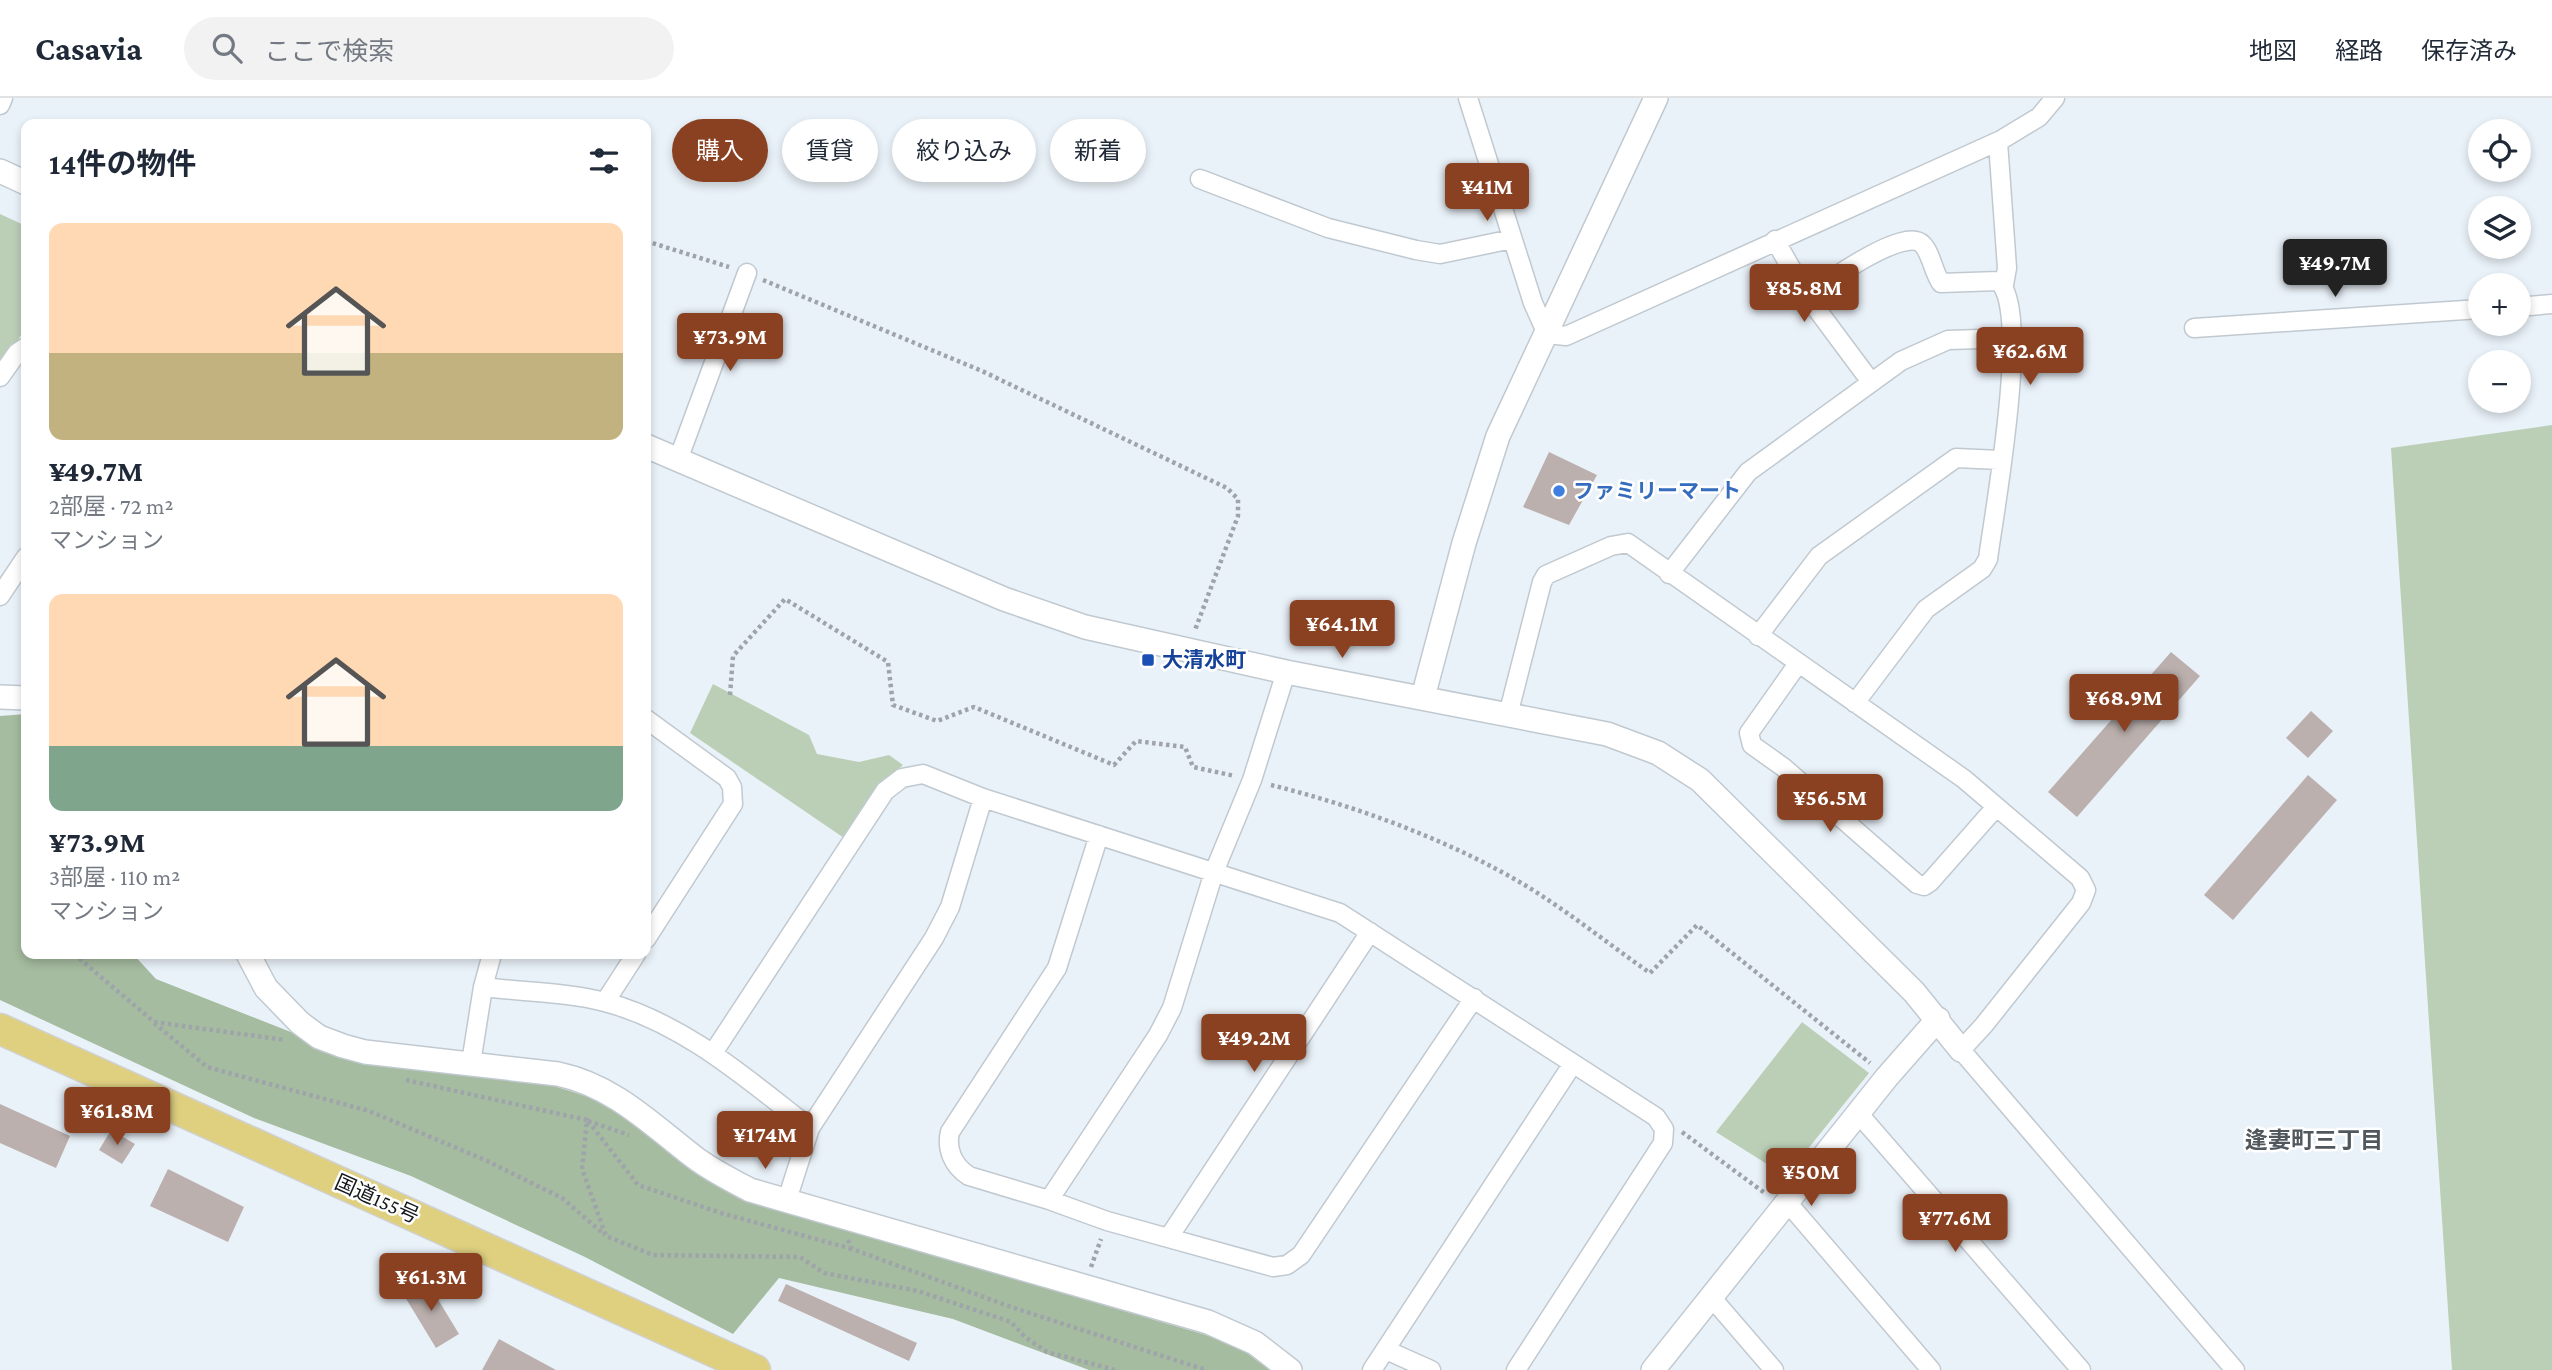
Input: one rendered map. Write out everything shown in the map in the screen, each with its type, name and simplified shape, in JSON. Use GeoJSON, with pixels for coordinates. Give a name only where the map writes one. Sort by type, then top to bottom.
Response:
{"type":"FeatureCollection","features":[{"type":"Feature","properties":{"kind":"highway","name":"国道155号"},"geometry":{"type":"LineString","coordinates":[[0,1029],[755,1370]]}},
{"type":"Feature","properties":{"kind":"street"},"geometry":{"type":"LineString","coordinates":[[0,104],[3,98]]}},
{"type":"Feature","properties":{"kind":"street"},"geometry":{"type":"LineString","coordinates":[[1468,98],[1512,239],[1547,334]]}},
{"type":"Feature","properties":{"kind":"street"},"geometry":{"type":"LineString","coordinates":[[1423,697],[1464,543],[1498,436],[1656,98]]}},
{"type":"Feature","properties":{"kind":"street"},"geometry":{"type":"LineString","coordinates":[[1547,334],[1566,336],[1582,330],[1775,240],[1998,142],[2039,117],[2055,98]]}},
{"type":"Feature","properties":{"kind":"street"},"geometry":{"type":"LineString","coordinates":[[1854,703],[1926,609],[1982,569],[1988,559],[2014,366],[2004,285],[2007,268],[1998,142]]}},
{"type":"Feature","properties":{"kind":"street"},"geometry":{"type":"LineString","coordinates":[[0,171],[21,181]]}},
{"type":"Feature","properties":{"kind":"street"},"geometry":{"type":"LineString","coordinates":[[1200,179],[1328,228],[1416,250],[1440,254],[1512,239]]}},
{"type":"Feature","properties":{"kind":"street"},"geometry":{"type":"LineString","coordinates":[[1775,240],[1807,296],[1871,382]]}},
{"type":"Feature","properties":{"kind":"street"},"geometry":{"type":"LineString","coordinates":[[1807,296],[1852,265],[1904,240],[1915,240],[1923,244],[1941,283],[1998,281],[2004,285]]}},
{"type":"Feature","properties":{"kind":"street"},"geometry":{"type":"LineString","coordinates":[[678,460],[747,273]]}},
{"type":"Feature","properties":{"kind":"street"},"geometry":{"type":"LineString","coordinates":[[2531,306],[2552,304]]}},
{"type":"Feature","properties":{"kind":"street"},"geometry":{"type":"LineString","coordinates":[[2194,328],[2468,310]]}},
{"type":"Feature","properties":{"kind":"street"},"geometry":{"type":"LineString","coordinates":[[1669,574],[1748,472],[1901,361],[1948,340],[2012,338]]}},
{"type":"Feature","properties":{"kind":"street"},"geometry":{"type":"LineString","coordinates":[[0,377],[21,350]]}},
{"type":"Feature","properties":{"kind":"street"},"geometry":{"type":"LineString","coordinates":[[651,448],[1004,599],[1085,627],[1286,671],[1607,734],[1658,753],[1700,780],[1938,1019],[1961,1050],[2235,1370]]}},
{"type":"Feature","properties":{"kind":"street"},"geometry":{"type":"LineString","coordinates":[[1758,636],[1812,564],[1830,548],[1956,457],[2000,460]]}},
{"type":"Feature","properties":{"kind":"street"},"geometry":{"type":"LineString","coordinates":[[1508,715],[1546,575],[1619,543],[1628,543],[1797,665],[1964,779],[2080,878],[2086,890],[2081,903],[1961,1050]]}},
{"type":"Feature","properties":{"kind":"street"},"geometry":{"type":"LineString","coordinates":[[0,596],[21,564]]}},
{"type":"Feature","properties":{"kind":"street"},"geometry":{"type":"LineString","coordinates":[[1797,665],[1749,733],[1752,745],[1783,767],[1917,884],[1924,886],[1930,882],[1996,807]]}},
{"type":"Feature","properties":{"kind":"street"},"geometry":{"type":"LineString","coordinates":[[1049,1200],[1158,1035],[1172,1008],[1214,872],[1252,780],[1286,671]]}},
{"type":"Feature","properties":{"kind":"street"},"geometry":{"type":"LineString","coordinates":[[0,697],[21,698]]}},
{"type":"Feature","properties":{"kind":"street"},"geometry":{"type":"LineString","coordinates":[[651,723],[727,778],[732,787],[733,804],[651,931]]}},
{"type":"Feature","properties":{"kind":"street"},"geometry":{"type":"LineString","coordinates":[[713,1053],[885,791],[902,778],[923,774],[983,798],[1340,913],[1656,1117],[1664,1129],[1663,1143],[1516,1370]]}},
{"type":"Feature","properties":{"kind":"street"},"geometry":{"type":"LineString","coordinates":[[787,1200],[810,1128],[940,927],[950,907],[983,798]]}},
{"type":"Feature","properties":{"kind":"street"},"geometry":{"type":"LineString","coordinates":[[1099,835],[1057,968],[950,1132],[948,1143],[957,1165],[968,1176],[1049,1200],[1107,1221],[1273,1267],[1296,1260],[1474,998]]}},
{"type":"Feature","properties":{"kind":"street"},"geometry":{"type":"LineString","coordinates":[[1169,1237],[1370,932]]}},
{"type":"Feature","properties":{"kind":"street"},"geometry":{"type":"LineString","coordinates":[[251,959],[266,988],[320,1037],[365,1052],[558,1074],[599,1088],[628,1103],[696,1159],[750,1190],[1229,1331],[1270,1352],[1290,1370]]}},
{"type":"Feature","properties":{"kind":"street"},"geometry":{"type":"LineString","coordinates":[[471,1063],[482,987],[490,959]]}},
{"type":"Feature","properties":{"kind":"street"},"geometry":{"type":"LineString","coordinates":[[605,1002],[633,959]]}},
{"type":"Feature","properties":{"kind":"street"},"geometry":{"type":"LineString","coordinates":[[482,987],[605,1002],[665,1026],[713,1053],[810,1128]]}},
{"type":"Feature","properties":{"kind":"street"},"geometry":{"type":"LineString","coordinates":[[1653,1370],[1887,1077],[1938,1019]]}},
{"type":"Feature","properties":{"kind":"street"},"geometry":{"type":"LineString","coordinates":[[1372,1370],[1572,1065]]}},
{"type":"Feature","properties":{"kind":"street"},"geometry":{"type":"LineString","coordinates":[[1858,1113],[2081,1370]]}},
{"type":"Feature","properties":{"kind":"street"},"geometry":{"type":"LineString","coordinates":[[1788,1203],[1931,1370]]}},
{"type":"Feature","properties":{"kind":"street"},"geometry":{"type":"LineString","coordinates":[[1712,1298],[1774,1370]]}},
{"type":"Feature","properties":{"kind":"street"},"geometry":{"type":"LineString","coordinates":[[1386,1350],[1431,1370]]}},
{"type":"Feature","properties":{"kind":"path"},"geometry":{"type":"LineString","coordinates":[[651,243],[747,273],[982,371],[1227,488],[1238,499],[1238,516],[1187,650]]}},
{"type":"Feature","properties":{"kind":"path"},"geometry":{"type":"LineString","coordinates":[[730,695],[733,656],[785,599],[888,662],[893,705],[937,721],[974,707],[1114,765],[1136,741],[1185,747],[1193,767],[1326,799],[1450,848],[1527,887],[1650,973],[1697,925],[1887,1077]]}},
{"type":"Feature","properties":{"kind":"path"},"geometry":{"type":"LineString","coordinates":[[80,959],[207,1067],[369,1111],[485,1160],[562,1198],[606,1236],[653,1255],[800,1257],[824,1273],[918,1291],[1011,1322],[1025,1337],[1048,1352],[1115,1370]]}},
{"type":"Feature","properties":{"kind":"path"},"geometry":{"type":"LineString","coordinates":[[153,1022],[293,1041]]}},
{"type":"Feature","properties":{"kind":"path"},"geometry":{"type":"LineString","coordinates":[[403,1079],[587,1121],[638,1185],[722,1213],[852,1249],[1014,1308],[1206,1370]]}},
{"type":"Feature","properties":{"kind":"path"},"geometry":{"type":"LineString","coordinates":[[587,1121],[582,1169],[606,1236]]}},
{"type":"Feature","properties":{"kind":"path"},"geometry":{"type":"LineString","coordinates":[[1664,1129],[1677,1128],[1766,1194]]}},
{"type":"Feature","properties":{"kind":"path"},"geometry":{"type":"LineString","coordinates":[[837,1214],[852,1249]]}},
{"type":"Feature","properties":{"kind":"path"},"geometry":{"type":"LineString","coordinates":[[1084,1288],[1107,1221]]}},
{"type":"Feature","properties":{"kind":"green space"},"geometry":{"type":"Polygon","coordinates":[[[0,214],[21,224],[21,335],[0,366],[0,214]]]}},
{"type":"Feature","properties":{"kind":"green space"},"geometry":{"type":"Polygon","coordinates":[[[2552,425],[2552,1370],[2452,1370],[2391,448],[2552,425]]]}},
{"type":"Feature","properties":{"kind":"green space"},"geometry":{"type":"Polygon","coordinates":[[[713,684],[809,735],[817,754],[859,762],[889,755],[903,765],[880,786],[844,838],[690,733],[713,684]]]}},
{"type":"Feature","properties":{"kind":"green space"},"geometry":{"type":"Polygon","coordinates":[[[21,714],[21,959],[138,959],[156,979],[311,1040],[551,1085],[617,1106],[718,1186],[784,1212],[1213,1337],[1244,1351],[1270,1370],[1089,1370],[953,1319],[779,1278],[733,1334],[585,1257],[411,1176],[254,1118],[0,1000],[0,716],[21,714]]]}},
{"type":"Feature","properties":{"kind":"green space"},"geometry":{"type":"Polygon","coordinates":[[[1802,1022],[1869,1073],[1786,1176],[1716,1132],[1802,1022]]]}},
{"type":"Feature","properties":{"kind":"building","name":"ファミリーマート"},"geometry":{"type":"Polygon","coordinates":[[[1549,452],[1597,475],[1569,525],[1523,507],[1549,452]]]}},
{"type":"Feature","properties":{"kind":"building"},"geometry":{"type":"Polygon","coordinates":[[[2171,652],[2200,676],[2077,817],[2048,792],[2171,652]]]}},
{"type":"Feature","properties":{"kind":"building"},"geometry":{"type":"Polygon","coordinates":[[[2311,711],[2333,731],[2308,758],[2286,738],[2311,711]]]}},
{"type":"Feature","properties":{"kind":"building"},"geometry":{"type":"Polygon","coordinates":[[[2308,775],[2337,800],[2233,920],[2204,895],[2308,775]]]}},
{"type":"Feature","properties":{"kind":"building"},"geometry":{"type":"Polygon","coordinates":[[[0,1104],[70,1136],[56,1168],[0,1143],[0,1104]]]}},
{"type":"Feature","properties":{"kind":"building"},"geometry":{"type":"Polygon","coordinates":[[[111,1130],[135,1144],[122,1164],[99,1150],[111,1130]]]}},
{"type":"Feature","properties":{"kind":"building"},"geometry":{"type":"Polygon","coordinates":[[[168,1169],[244,1207],[228,1242],[150,1206],[168,1169]]]}},
{"type":"Feature","properties":{"kind":"building"},"geometry":{"type":"Polygon","coordinates":[[[425,1278],[459,1334],[436,1348],[402,1292],[425,1278]]]}},
{"type":"Feature","properties":{"kind":"building"},"geometry":{"type":"Polygon","coordinates":[[[786,1284],[917,1343],[909,1361],[778,1301],[786,1284]]]}},
{"type":"Feature","properties":{"kind":"building"},"geometry":{"type":"Polygon","coordinates":[[[499,1339],[556,1370],[482,1370],[499,1339]]]}},
{"type":"Feature","properties":{"kind":"place","name":"ファミリーマート"},"geometry":{"type":"Point","coordinates":[1559,491]}},
{"type":"Feature","properties":{"kind":"place","name":"大清水町"},"geometry":{"type":"Point","coordinates":[1148,660]}},
{"type":"Feature","properties":{"kind":"district","name":"逢妻町三丁目"},"geometry":{"type":"Point","coordinates":[2314,1140]}}]}
